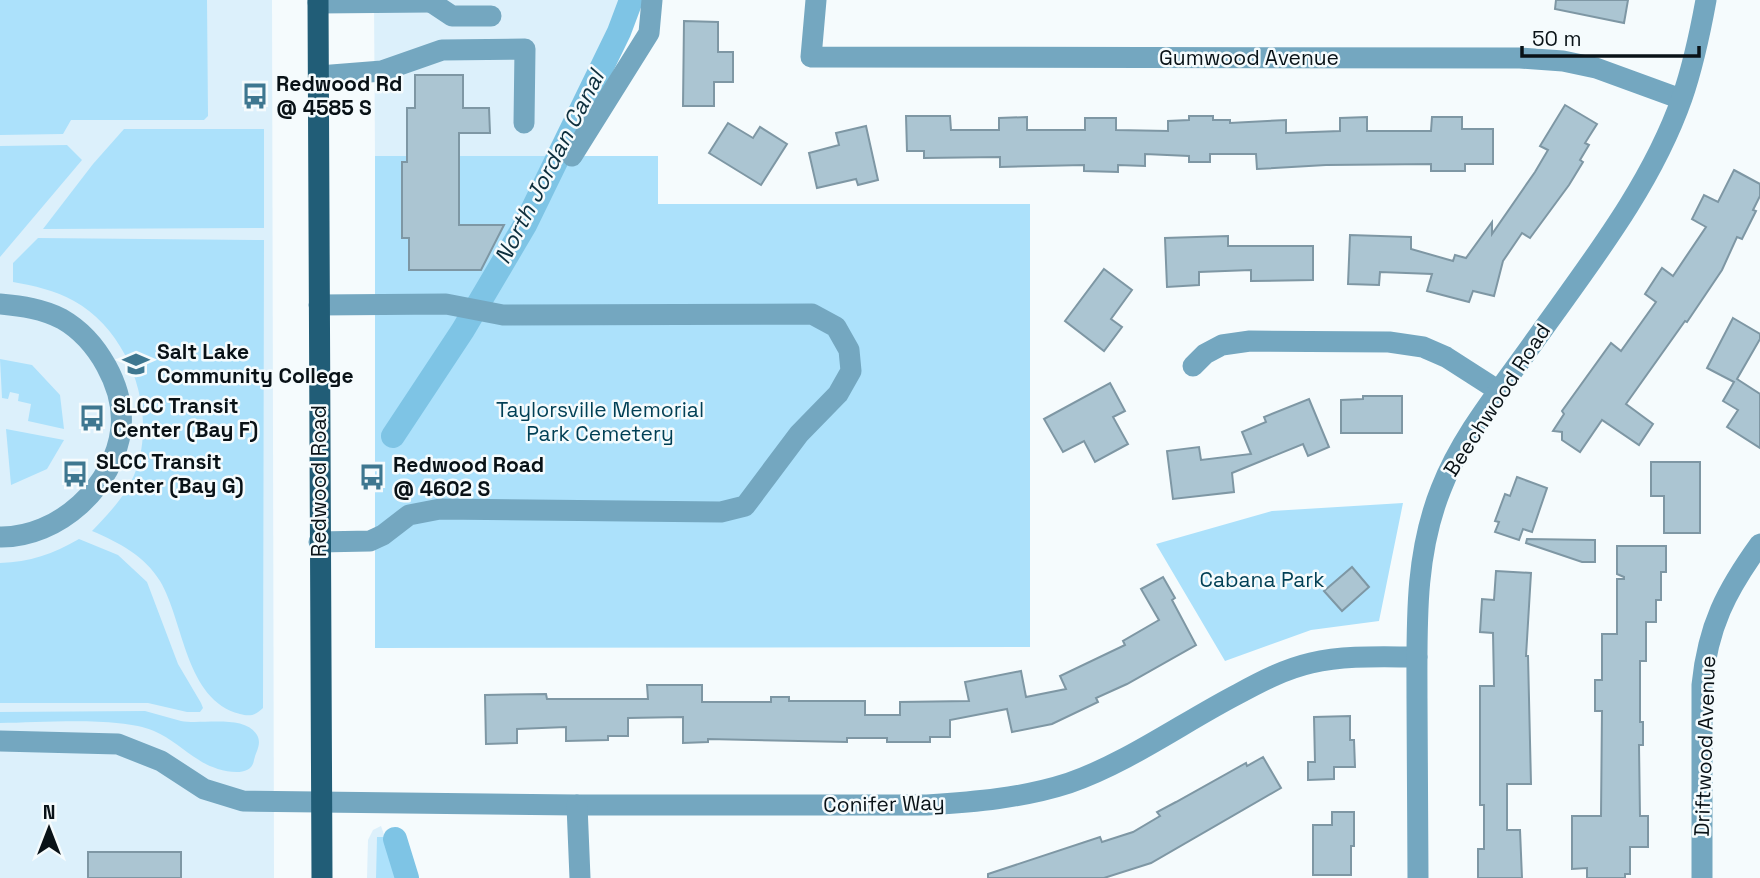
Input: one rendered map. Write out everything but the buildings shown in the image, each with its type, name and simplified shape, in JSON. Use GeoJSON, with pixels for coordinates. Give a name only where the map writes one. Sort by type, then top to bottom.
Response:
{"type":"FeatureCollection","features":[{"type":"Feature","properties":{"kind":"main road","name":"Redwood Road"},"geometry":{"type":"LineString","coordinates":[[318,2],[322,878]]}},
{"type":"Feature","properties":{"kind":"street"},"geometry":{"type":"LineString","coordinates":[[572,156],[649,33],[652,0]]}},
{"type":"Feature","properties":{"kind":"street","name":"Gumwood Avenue"},"geometry":{"type":"LineString","coordinates":[[816,0],[811,57],[1520,58],[1563,61],[1596,68],[1681,99]]}},
{"type":"Feature","properties":{"kind":"street","name":"Beechwood Road"},"geometry":{"type":"LineString","coordinates":[[1418,878],[1418,583],[1429,521],[1441,487],[1457,455],[1603,244],[1638,188],[1681,99],[1697,46],[1706,0]]}},
{"type":"Feature","properties":{"kind":"street"},"geometry":{"type":"LineString","coordinates":[[318,2],[431,1],[452,16],[491,16]]}},
{"type":"Feature","properties":{"kind":"street"},"geometry":{"type":"LineString","coordinates":[[318,76],[382,71],[442,50],[525,49],[524,123]]}},
{"type":"Feature","properties":{"kind":"street"},"geometry":{"type":"LineString","coordinates":[[0,304],[40,310],[64,320],[84,337],[102,358],[113,380],[120,403],[121,428],[103,476],[70,514],[34,533],[0,537]]}},
{"type":"Feature","properties":{"kind":"street"},"geometry":{"type":"LineString","coordinates":[[318,305],[446,304],[503,315],[812,314],[836,327],[849,350],[851,371],[838,394],[799,434],[745,506],[721,512],[440,509],[409,515],[383,535],[370,541],[319,542]]}},
{"type":"Feature","properties":{"kind":"street"},"geometry":{"type":"LineString","coordinates":[[1193,366],[1205,354],[1222,345],[1250,341],[1398,342],[1423,347],[1446,357],[1499,391]]}},
{"type":"Feature","properties":{"kind":"street","name":"Driftwood Avenue"},"geometry":{"type":"LineString","coordinates":[[1702,878],[1702,695],[1705,659],[1714,620],[1724,598],[1760,544]]}},
{"type":"Feature","properties":{"kind":"street","name":"Conifer Way"},"geometry":{"type":"LineString","coordinates":[[0,741],[118,744],[161,761],[204,789],[243,801],[927,805],[975,802],[1020,795],[1068,783],[1113,764],[1275,674],[1311,663],[1349,657],[1417,657]]}},
{"type":"Feature","properties":{"kind":"street"},"geometry":{"type":"LineString","coordinates":[[577,805],[580,878]]}},
{"type":"Feature","properties":{"kind":"shaded area","name":"Salt Lake Community College"},"geometry":{"type":"Polygon","coordinates":[[[0,0],[272,0],[274,878],[0,878],[0,0]]]}},
{"type":"Feature","properties":{"kind":"shaded area"},"geometry":{"type":"Polygon","coordinates":[[[374,0],[623,0],[548,156],[375,156],[374,0]]]}},
{"type":"Feature","properties":{"kind":"shaded area"},"geometry":{"type":"Polygon","coordinates":[[[381,826],[399,878],[367,878],[368,840],[373,830],[381,826]]]}},
{"type":"Feature","properties":{"kind":"green space"},"geometry":{"type":"Polygon","coordinates":[[[0,0],[207,0],[208,116],[204,120],[71,120],[63,134],[0,135],[0,0]]]}},
{"type":"Feature","properties":{"kind":"green space"},"geometry":{"type":"Polygon","coordinates":[[[124,129],[264,129],[264,228],[43,229],[124,129]]]}},
{"type":"Feature","properties":{"kind":"green space"},"geometry":{"type":"Polygon","coordinates":[[[67,145],[82,160],[0,257],[0,146],[67,145]]]}},
{"type":"Feature","properties":{"kind":"green space","name":"Taylorsville Memorial Park Cemetery"},"geometry":{"type":"Polygon","coordinates":[[[375,156],[658,156],[658,204],[1030,204],[1030,647],[375,648],[375,156]]]}},
{"type":"Feature","properties":{"kind":"green space"},"geometry":{"type":"Polygon","coordinates":[[[38,238],[264,240],[263,708],[255,714],[240,714],[222,706],[208,693],[188,657],[168,598],[154,572],[130,551],[92,531],[133,479],[142,447],[140,399],[134,375],[124,353],[94,315],[59,294],[13,282],[13,263],[38,238]]]}},
{"type":"Feature","properties":{"kind":"green space"},"geometry":{"type":"Polygon","coordinates":[[[0,359],[32,365],[60,395],[64,429],[28,421],[31,404],[18,401],[19,394],[10,392],[8,399],[2,398],[0,359]]]}},
{"type":"Feature","properties":{"kind":"green space"},"geometry":{"type":"Polygon","coordinates":[[[6,429],[64,440],[47,469],[11,485],[6,429]]]}},
{"type":"Feature","properties":{"kind":"green space","name":"Cabana Park"},"geometry":{"type":"Polygon","coordinates":[[[1403,503],[1379,621],[1311,630],[1225,661],[1156,544],[1272,511],[1403,503]]]}},
{"type":"Feature","properties":{"kind":"green space"},"geometry":{"type":"Polygon","coordinates":[[[79,539],[118,555],[147,582],[178,664],[201,703],[203,708],[200,712],[187,712],[148,703],[0,703],[0,563],[41,556],[79,539]]]}},
{"type":"Feature","properties":{"kind":"green space"},"geometry":{"type":"Polygon","coordinates":[[[145,711],[181,721],[233,722],[251,729],[259,741],[251,767],[246,771],[230,772],[212,767],[160,734],[138,726],[100,722],[0,723],[0,712],[145,711]]]}},
{"type":"Feature","properties":{"kind":"green space"},"geometry":{"type":"Polygon","coordinates":[[[377,837],[385,837],[397,878],[376,878],[377,837]]]}},
{"type":"Feature","properties":{"kind":"waterway","name":"North Jordan Canal"},"geometry":{"type":"LineString","coordinates":[[393,436],[463,330],[525,225],[619,32],[631,0]]}},
{"type":"Feature","properties":{"kind":"waterway","name":"North Jordan Canal"},"geometry":{"type":"LineString","coordinates":[[395,839],[407,878]]}},
{"type":"Feature","properties":{"kind":"place","name":"Redwood Rd @ 4585 S"},"geometry":{"type":"Point","coordinates":[255,96]}},
{"type":"Feature","properties":{"kind":"place","name":"Salt Lake Community College"},"geometry":{"type":"Point","coordinates":[136,364]}},
{"type":"Feature","properties":{"kind":"place","name":"SLCC Transit Center (Bay F)"},"geometry":{"type":"Point","coordinates":[92,418]}},
{"type":"Feature","properties":{"kind":"place","name":"SLCC Transit Center (Bay G)"},"geometry":{"type":"Point","coordinates":[75,474]}},
{"type":"Feature","properties":{"kind":"place","name":"Redwood Road @ 4602 S"},"geometry":{"type":"Point","coordinates":[372,477]}}]}
